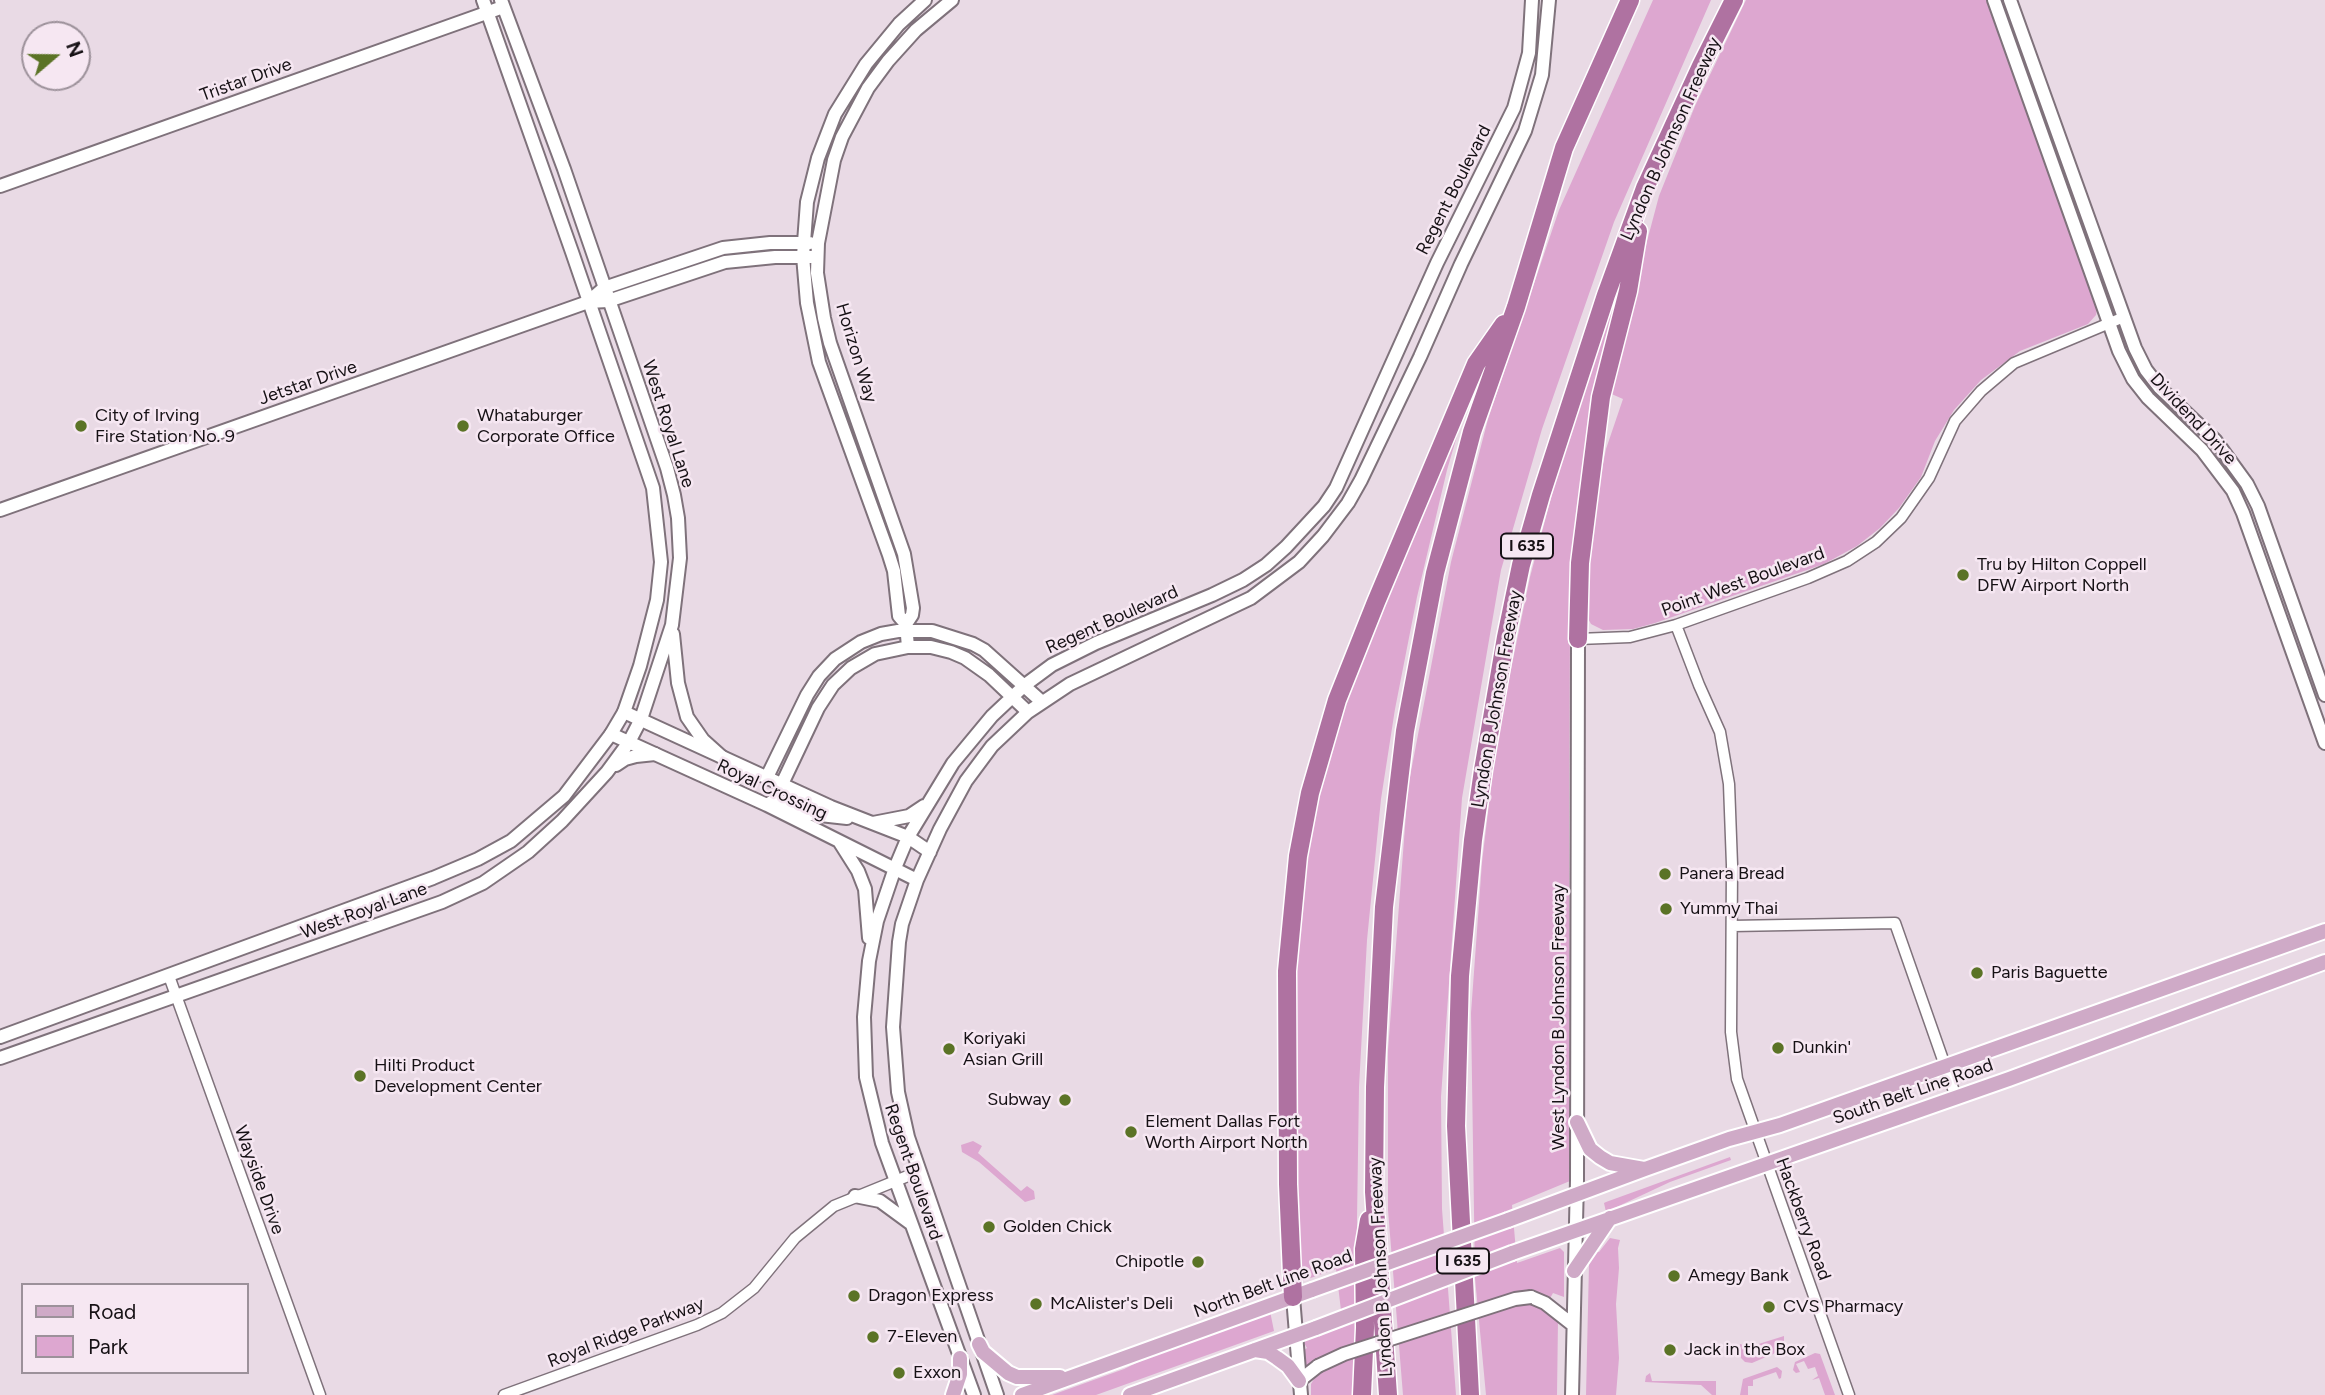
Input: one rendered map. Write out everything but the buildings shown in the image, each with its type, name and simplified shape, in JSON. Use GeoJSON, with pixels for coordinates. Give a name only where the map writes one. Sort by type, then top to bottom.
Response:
{"type":"FeatureCollection","features":[{"type":"Feature","properties":{"kind":"highway","name":"Lyndon B Johnson Freeway"},"geometry":{"type":"LineString","coordinates":[[1388,1395],[1374,1192],[1374,1087],[1384,907],[1405,731],[1435,573],[1472,432],[1516,307],[1564,148],[1630,0]]}},
{"type":"Feature","properties":{"kind":"highway","name":"Lyndon B Johnson Freeway"},"geometry":{"type":"LineString","coordinates":[[1470,1395],[1456,1126],[1457,1052],[1466,907],[1493,704],[1521,565],[1584,356],[1646,188],[1734,0]]}},
{"type":"Feature","properties":{"kind":"highway"},"geometry":{"type":"LineString","coordinates":[[1578,639],[1580,563],[1601,397],[1628,291],[1646,188]]}},
{"type":"Feature","properties":{"kind":"highway"},"geometry":{"type":"LineString","coordinates":[[1293,1297],[1288,1184],[1287,971],[1298,856],[1310,793],[1356,650],[1476,364],[1516,307]]}},
{"type":"Feature","properties":{"kind":"highway"},"geometry":{"type":"LineString","coordinates":[[1362,1395],[1364,1249],[1374,1192]]}},
{"type":"Feature","properties":{"kind":"main road","name":"South Belt Line Road"},"geometry":{"type":"LineString","coordinates":[[1576,1194],[2325,931]]}},
{"type":"Feature","properties":{"kind":"main road","name":"South Belt Line Road"},"geometry":{"type":"LineString","coordinates":[[1295,1335],[1512,1253],[1956,1097],[2325,962]]}},
{"type":"Feature","properties":{"kind":"main road"},"geometry":{"type":"LineString","coordinates":[[1577,1122],[1590,1149],[1600,1157],[1610,1163],[1645,1169]]}},
{"type":"Feature","properties":{"kind":"main road","name":"North Belt Line Road"},"geometry":{"type":"LineString","coordinates":[[1022,1395],[1576,1194]]}},
{"type":"Feature","properties":{"kind":"main road"},"geometry":{"type":"LineString","coordinates":[[1574,1271],[1610,1218]]}},
{"type":"Feature","properties":{"kind":"main road"},"geometry":{"type":"LineString","coordinates":[[1130,1395],[1295,1335]]}},
{"type":"Feature","properties":{"kind":"main road"},"geometry":{"type":"LineString","coordinates":[[979,1344],[983,1352],[1000,1368],[1017,1377],[1069,1377]]}},
{"type":"Feature","properties":{"kind":"main road"},"geometry":{"type":"LineString","coordinates":[[1255,1350],[1268,1352],[1288,1366],[1300,1388]]}},
{"type":"Feature","properties":{"kind":"main road"},"geometry":{"type":"LineString","coordinates":[[953,1395],[960,1374],[960,1358]]}},
{"type":"Feature","properties":{"kind":"street","name":"Horizon Way"},"geometry":{"type":"LineString","coordinates":[[906,627],[913,608],[904,554],[830,343],[817,273],[817,257],[811,243],[807,202],[818,158],[835,114],[866,64],[899,24],[925,0]]}},
{"type":"Feature","properties":{"kind":"street","name":"Horizon Way"},"geometry":{"type":"LineString","coordinates":[[908,647],[906,627],[899,616],[894,571],[819,362],[803,278],[803,256],[811,243],[842,137],[868,88],[916,30],[952,0]]}},
{"type":"Feature","properties":{"kind":"street","name":"Regent Boulevard"},"geometry":{"type":"LineString","coordinates":[[974,1395],[882,1143],[866,1077],[864,1017],[869,961],[877,921],[895,868],[908,838],[928,804],[970,741],[1025,685],[1052,665],[1096,643],[1243,580],[1266,565],[1286,547],[1324,506],[1336,488],[1437,263],[1514,108],[1528,53],[1532,0]]}},
{"type":"Feature","properties":{"kind":"street","name":"Regent Boulevard"},"geometry":{"type":"LineString","coordinates":[[997,1395],[908,1137],[898,1091],[893,1040],[899,942],[902,924],[917,880],[966,781],[981,760],[1028,712],[1070,684],[1251,598],[1299,562],[1348,503],[1420,357],[1525,131],[1542,75],[1549,0]]}},
{"type":"Feature","properties":{"kind":"street","name":"Dividend Drive"},"geometry":{"type":"LineString","coordinates":[[1994,0],[2119,351],[2133,379],[2148,398],[2202,450],[2233,491],[2325,743]]}},
{"type":"Feature","properties":{"kind":"street","name":"Dividend Drive"},"geometry":{"type":"LineString","coordinates":[[2010,0],[2135,348],[2146,370],[2160,388],[2214,440],[2247,484],[2258,506],[2325,695]]}},
{"type":"Feature","properties":{"kind":"street","name":"Tristar Drive"},"geometry":{"type":"LineString","coordinates":[[0,186],[485,6],[502,3]]}},
{"type":"Feature","properties":{"kind":"street","name":"West Royal Lane"},"geometry":{"type":"LineString","coordinates":[[0,1058],[442,902],[484,883],[528,852],[562,821],[607,772],[642,719],[672,625],[680,558],[674,495],[564,169],[502,3]]}},
{"type":"Feature","properties":{"kind":"street","name":"West Royal Lane"},"geometry":{"type":"LineString","coordinates":[[0,1037],[433,878],[478,859],[511,841],[564,796],[611,734],[624,712],[640,666],[657,600],[661,562],[653,488],[485,6]]}},
{"type":"Feature","properties":{"kind":"street","name":"Jetstar Drive"},"geometry":{"type":"LineString","coordinates":[[588,302],[604,288],[723,248],[770,243],[811,243]]}},
{"type":"Feature","properties":{"kind":"street","name":"Jetstar Drive"},"geometry":{"type":"LineString","coordinates":[[0,510],[588,302],[608,301],[725,262],[775,257],[817,257]]}},
{"type":"Feature","properties":{"kind":"street","name":"Point West Boulevard"},"geometry":{"type":"LineString","coordinates":[[1578,639],[1630,637],[1676,625],[1808,578],[1846,561],[1864,550],[1901,518],[1929,478],[1955,421],[1981,391],[2014,363],[2124,317]]}},
{"type":"Feature","properties":{"kind":"street"},"geometry":{"type":"LineString","coordinates":[[810,320],[824,318]]}},
{"type":"Feature","properties":{"kind":"street"},"geometry":{"type":"LineString","coordinates":[[842,423],[858,419]]}},
{"type":"Feature","properties":{"kind":"street"},"geometry":{"type":"LineString","coordinates":[[672,625],[678,682],[687,717],[703,740],[723,758]]}},
{"type":"Feature","properties":{"kind":"street","name":"Hackberry Road"},"geometry":{"type":"LineString","coordinates":[[1676,625],[1720,732],[1729,784],[1731,1032],[1737,1079],[1849,1395]]}},
{"type":"Feature","properties":{"kind":"street"},"geometry":{"type":"LineString","coordinates":[[766,777],[819,676],[835,659],[861,642],[906,627],[932,631],[984,650],[1042,702]]}},
{"type":"Feature","properties":{"kind":"street"},"geometry":{"type":"LineString","coordinates":[[2286,632],[2301,627]]}},
{"type":"Feature","properties":{"kind":"street","name":"West Lyndon B Johnson Freeway"},"geometry":{"type":"LineString","coordinates":[[1572,1395],[1577,1122],[1578,639]]}},
{"type":"Feature","properties":{"kind":"street"},"geometry":{"type":"LineString","coordinates":[[782,785],[818,708],[833,685],[851,668],[875,654],[908,647],[931,647],[965,658],[989,675],[1028,712]]}},
{"type":"Feature","properties":{"kind":"street"},"geometry":{"type":"LineString","coordinates":[[807,695],[818,708]]}},
{"type":"Feature","properties":{"kind":"street","name":"Royal Crossing"},"geometry":{"type":"LineString","coordinates":[[624,712],[782,785],[908,838],[930,852]]}},
{"type":"Feature","properties":{"kind":"street","name":"Royal Crossing"},"geometry":{"type":"LineString","coordinates":[[611,734],[766,805],[917,880]]}},
{"type":"Feature","properties":{"kind":"street"},"geometry":{"type":"LineString","coordinates":[[607,772],[625,759],[655,754]]}},
{"type":"Feature","properties":{"kind":"street"},"geometry":{"type":"LineString","coordinates":[[766,805],[776,799],[811,814],[865,821],[909,816],[928,804]]}},
{"type":"Feature","properties":{"kind":"street"},"geometry":{"type":"LineString","coordinates":[[839,841],[858,871],[865,889],[869,961]]}},
{"type":"Feature","properties":{"kind":"street"},"geometry":{"type":"LineString","coordinates":[[433,878],[442,902]]}},
{"type":"Feature","properties":{"kind":"street"},"geometry":{"type":"LineString","coordinates":[[1732,926],[1895,923],[1956,1097]]}},
{"type":"Feature","properties":{"kind":"street","name":"Wayside Drive"},"geometry":{"type":"LineString","coordinates":[[169,976],[320,1395]]}},
{"type":"Feature","properties":{"kind":"street","name":"Royal Ridge Parkway"},"geometry":{"type":"LineString","coordinates":[[504,1395],[697,1325],[722,1313],[754,1288],[795,1238],[834,1206],[920,1171]]}},
{"type":"Feature","properties":{"kind":"street"},"geometry":{"type":"LineString","coordinates":[[855,1196],[880,1202],[911,1225]]}},
{"type":"Feature","properties":{"kind":"street"},"geometry":{"type":"LineString","coordinates":[[1293,1297],[1300,1388]]}},
{"type":"Feature","properties":{"kind":"street"},"geometry":{"type":"LineString","coordinates":[[1300,1388],[1318,1366],[1344,1354],[1515,1299],[1531,1297],[1545,1303],[1573,1325]]}},
{"type":"Feature","properties":{"kind":"green space"},"geometry":{"type":"Polygon","coordinates":[[[1653,0],[1711,0],[1614,222],[1542,429],[1501,570],[1462,798],[1441,1097],[1442,1209],[1456,1395],[1403,1395],[1388,1210],[1388,1050],[1408,787],[1451,562],[1488,419],[1559,210],[1653,0]]]}},
{"type":"Feature","properties":{"kind":"green space"},"geometry":{"type":"Polygon","coordinates":[[[1746,0],[1986,0],[2097,310],[2096,315],[2088,324],[2020,351],[1981,380],[1954,410],[1935,441],[1921,477],[1899,508],[1857,546],[1824,564],[1655,623],[1633,629],[1603,630],[1591,624],[1585,613],[1587,560],[1596,499],[1606,449],[1623,399],[1607,392],[1659,196],[1695,106],[1746,0]]]}},
{"type":"Feature","properties":{"kind":"green space"},"geometry":{"type":"Polygon","coordinates":[[[1614,303],[1617,304],[1594,401],[1574,533],[1570,621],[1570,1181],[1512,1205],[1517,1263],[1560,1248],[1564,1252],[1564,1297],[1553,1293],[1548,1302],[1558,1320],[1557,1395],[1486,1395],[1475,1278],[1471,1013],[1482,862],[1497,737],[1530,577],[1568,434],[1614,303]]]}},
{"type":"Feature","properties":{"kind":"green space"},"geometry":{"type":"Polygon","coordinates":[[[1462,419],[1417,597],[1381,799],[1367,940],[1359,1087],[1359,1322],[1355,1395],[1311,1395],[1311,1384],[1317,1374],[1305,1370],[1302,1351],[1307,1348],[1304,1343],[1343,1327],[1336,1269],[1305,1280],[1299,1281],[1297,1277],[1293,1020],[1301,890],[1318,786],[1360,655],[1462,419]]]}},
{"type":"Feature","properties":{"kind":"green space"},"geometry":{"type":"Polygon","coordinates":[[[973,1141],[982,1146],[978,1153],[1021,1191],[1027,1186],[1034,1191],[1035,1199],[1025,1202],[979,1162],[962,1152],[961,1145],[973,1141]]]}},
{"type":"Feature","properties":{"kind":"green space"},"geometry":{"type":"Polygon","coordinates":[[[1730,1157],[1731,1160],[1670,1182],[1606,1212],[1606,1202],[1730,1157]]]}},
{"type":"Feature","properties":{"kind":"green space"},"geometry":{"type":"Polygon","coordinates":[[[1610,1238],[1620,1240],[1616,1304],[1619,1358],[1616,1395],[1586,1395],[1589,1264],[1594,1251],[1599,1252],[1610,1238]]]}},
{"type":"Feature","properties":{"kind":"green space"},"geometry":{"type":"Polygon","coordinates":[[[1270,1311],[1274,1331],[1096,1395],[1052,1395],[1124,1369],[1161,1351],[1270,1311]]]}},
{"type":"Feature","properties":{"kind":"green space"},"geometry":{"type":"Polygon","coordinates":[[[1784,1336],[1780,1351],[1752,1363],[1741,1358],[1740,1344],[1749,1347],[1784,1336]]]}},
{"type":"Feature","properties":{"kind":"green space"},"geometry":{"type":"Polygon","coordinates":[[[1815,1353],[1820,1354],[1835,1395],[1825,1395],[1819,1378],[1812,1380],[1818,1376],[1815,1367],[1808,1369],[1804,1361],[1796,1364],[1800,1372],[1793,1370],[1795,1362],[1815,1353]]]}},
{"type":"Feature","properties":{"kind":"green space"},"geometry":{"type":"Polygon","coordinates":[[[1777,1367],[1782,1371],[1781,1378],[1779,1379],[1776,1372],[1753,1380],[1753,1386],[1748,1386],[1748,1395],[1740,1395],[1743,1379],[1777,1367]]]}},
{"type":"Feature","properties":{"kind":"green space"},"geometry":{"type":"Polygon","coordinates":[[[1650,1373],[1652,1381],[1716,1381],[1716,1395],[1712,1395],[1701,1385],[1645,1382],[1650,1373]]]}},
{"type":"Feature","properties":{"kind":"place","name":"City of Irving Fire Station No. 9"},"geometry":{"type":"Point","coordinates":[81,426]}},
{"type":"Feature","properties":{"kind":"place","name":"Whataburger Corporate Office"},"geometry":{"type":"Point","coordinates":[463,426]}},
{"type":"Feature","properties":{"kind":"place","name":"Tru by Hilton Coppell DFW Airport North"},"geometry":{"type":"Point","coordinates":[1963,575]}},
{"type":"Feature","properties":{"kind":"place","name":"Panera Bread"},"geometry":{"type":"Point","coordinates":[1665,874]}},
{"type":"Feature","properties":{"kind":"place","name":"Yummy Thai"},"geometry":{"type":"Point","coordinates":[1666,909]}},
{"type":"Feature","properties":{"kind":"place","name":"Paris Baguette"},"geometry":{"type":"Point","coordinates":[1977,973]}},
{"type":"Feature","properties":{"kind":"place","name":"Dunkin'"},"geometry":{"type":"Point","coordinates":[1778,1048]}},
{"type":"Feature","properties":{"kind":"place","name":"Koriyaki Asian Grill"},"geometry":{"type":"Point","coordinates":[949,1049]}},
{"type":"Feature","properties":{"kind":"place","name":"Hilti Product Development Center"},"geometry":{"type":"Point","coordinates":[360,1076]}},
{"type":"Feature","properties":{"kind":"place","name":"Subway"},"geometry":{"type":"Point","coordinates":[1065,1100]}},
{"type":"Feature","properties":{"kind":"place","name":"Element Dallas Fort Worth Airport North"},"geometry":{"type":"Point","coordinates":[1131,1132]}},
{"type":"Feature","properties":{"kind":"place","name":"Golden Chick"},"geometry":{"type":"Point","coordinates":[989,1227]}},
{"type":"Feature","properties":{"kind":"place","name":"Chipotle"},"geometry":{"type":"Point","coordinates":[1198,1262]}},
{"type":"Feature","properties":{"kind":"place","name":"Amegy Bank"},"geometry":{"type":"Point","coordinates":[1674,1276]}},
{"type":"Feature","properties":{"kind":"place","name":"Dragon Express"},"geometry":{"type":"Point","coordinates":[854,1296]}},
{"type":"Feature","properties":{"kind":"place","name":"McAlister's Deli"},"geometry":{"type":"Point","coordinates":[1036,1304]}},
{"type":"Feature","properties":{"kind":"place","name":"CVS Pharmacy"},"geometry":{"type":"Point","coordinates":[1769,1307]}},
{"type":"Feature","properties":{"kind":"place","name":"7-Eleven"},"geometry":{"type":"Point","coordinates":[873,1337]}},
{"type":"Feature","properties":{"kind":"place","name":"Jack in the Box"},"geometry":{"type":"Point","coordinates":[1670,1350]}},
{"type":"Feature","properties":{"kind":"place","name":"Exxon"},"geometry":{"type":"Point","coordinates":[899,1373]}}]}
